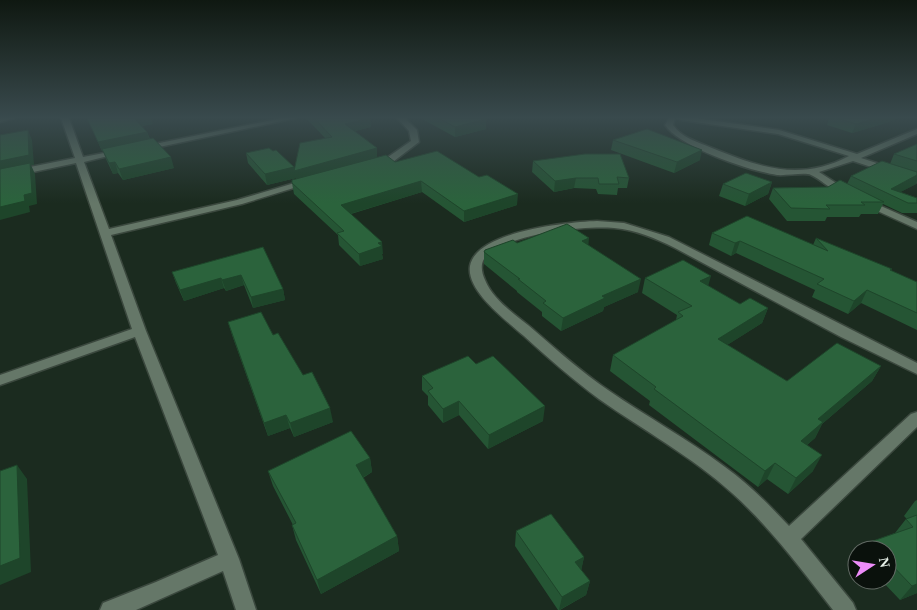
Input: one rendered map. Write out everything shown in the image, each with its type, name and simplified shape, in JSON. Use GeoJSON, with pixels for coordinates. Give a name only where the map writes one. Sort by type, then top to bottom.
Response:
{"type":"FeatureCollection","features":[{"type":"Feature","properties":{"kind":"street"},"geometry":{"type":"LineString","coordinates":[[75,146],[139,331],[229,559],[246,610]]}},
{"type":"Feature","properties":{"kind":"street"},"geometry":{"type":"LineString","coordinates":[[138,149],[151,146]]}},
{"type":"Feature","properties":{"kind":"street"},"geometry":{"type":"LineString","coordinates":[[369,166],[391,159],[409,146]]}},
{"type":"Feature","properties":{"kind":"street"},"geometry":{"type":"LineString","coordinates":[[704,146],[729,158],[765,170],[782,173],[811,172],[880,146]]}},
{"type":"Feature","properties":{"kind":"street"},"geometry":{"type":"LineString","coordinates":[[822,146],[917,178]]}},
{"type":"Feature","properties":{"kind":"street"},"geometry":{"type":"LineString","coordinates":[[0,176],[128,151]]}},
{"type":"Feature","properties":{"kind":"street"},"geometry":{"type":"LineString","coordinates":[[811,172],[876,208],[917,226]]}},
{"type":"Feature","properties":{"kind":"street"},"geometry":{"type":"LineString","coordinates":[[105,233],[239,202],[319,180]]}},
{"type":"Feature","properties":{"kind":"street"},"geometry":{"type":"LineString","coordinates":[[846,610],[789,538],[751,498],[685,446],[586,382],[494,301],[478,280],[475,268],[478,258],[486,250],[527,234],[603,223],[642,230],[671,241],[800,310],[917,369]]}},
{"type":"Feature","properties":{"kind":"street"},"geometry":{"type":"LineString","coordinates":[[0,380],[139,331]]}},
{"type":"Feature","properties":{"kind":"street"},"geometry":{"type":"LineString","coordinates":[[789,538],[917,418]]}},
{"type":"Feature","properties":{"kind":"street"},"geometry":{"type":"LineString","coordinates":[[110,610],[161,590],[229,559]]}},
{"type":"Feature","properties":{"kind":"building"},"geometry":{"type":"Polygon","coordinates":[[[0,146],[29,146],[29,155],[0,161],[0,146]]]}},
{"type":"Feature","properties":{"kind":"building"},"geometry":{"type":"Polygon","coordinates":[[[114,146],[161,146],[171,157],[119,169],[115,162],[109,163],[102,149],[114,146]]]}},
{"type":"Feature","properties":{"kind":"building"},"geometry":{"type":"Polygon","coordinates":[[[299,146],[377,148],[294,171],[299,146]]]}},
{"type":"Feature","properties":{"kind":"building"},"geometry":{"type":"Polygon","coordinates":[[[632,146],[693,146],[702,150],[677,162],[632,146]]]}},
{"type":"Feature","properties":{"kind":"building"},"geometry":{"type":"Polygon","coordinates":[[[911,146],[917,146],[917,161],[894,154],[911,146]]]}},
{"type":"Feature","properties":{"kind":"building"},"geometry":{"type":"Polygon","coordinates":[[[269,148],[273,151],[276,150],[294,167],[265,174],[246,153],[269,148]]]}},
{"type":"Feature","properties":{"kind":"building"},"geometry":{"type":"Polygon","coordinates":[[[437,151],[479,177],[487,175],[518,194],[464,211],[421,181],[341,205],[382,242],[378,243],[382,246],[359,254],[337,233],[344,231],[292,183],[292,180],[386,155],[395,162],[437,151]]]}},
{"type":"Feature","properties":{"kind":"building"},"geometry":{"type":"Polygon","coordinates":[[[585,154],[620,154],[629,178],[617,177],[619,184],[599,184],[598,178],[576,178],[555,181],[533,161],[585,154]]]}},
{"type":"Feature","properties":{"kind":"building"},"geometry":{"type":"Polygon","coordinates":[[[882,161],[917,172],[917,175],[891,189],[917,198],[917,203],[908,203],[851,176],[882,161]]]}},
{"type":"Feature","properties":{"kind":"building"},"geometry":{"type":"Polygon","coordinates":[[[30,163],[32,193],[24,195],[25,201],[0,207],[0,169],[30,163]]]}},
{"type":"Feature","properties":{"kind":"building"},"geometry":{"type":"Polygon","coordinates":[[[746,173],[772,182],[749,194],[723,184],[746,173]]]}},
{"type":"Feature","properties":{"kind":"building"},"geometry":{"type":"Polygon","coordinates":[[[840,180],[884,202],[861,202],[865,205],[826,205],[830,209],[791,208],[773,188],[828,187],[840,180]]]}},
{"type":"Feature","properties":{"kind":"building"},"geometry":{"type":"Polygon","coordinates":[[[747,216],[828,251],[816,238],[892,269],[890,270],[917,282],[917,313],[867,290],[854,301],[817,284],[824,279],[740,241],[735,243],[712,233],[747,216]]]}},
{"type":"Feature","properties":{"kind":"building"},"geometry":{"type":"Polygon","coordinates":[[[567,224],[589,238],[582,241],[641,279],[602,296],[605,298],[563,318],[543,303],[546,301],[518,279],[520,279],[484,252],[513,240],[517,243],[567,224]]]}},
{"type":"Feature","properties":{"kind":"building"},"geometry":{"type":"Polygon","coordinates":[[[263,247],[283,289],[251,297],[241,275],[222,280],[221,278],[180,290],[172,272],[263,247]]]}},
{"type":"Feature","properties":{"kind":"building"},"geometry":{"type":"Polygon","coordinates":[[[683,260],[711,276],[700,281],[740,304],[750,298],[768,308],[718,339],[787,381],[837,343],[881,366],[818,419],[823,422],[801,441],[822,455],[796,478],[775,463],[765,471],[654,389],[656,387],[613,355],[683,316],[678,312],[692,306],[645,278],[683,260]]]}},
{"type":"Feature","properties":{"kind":"building"},"geometry":{"type":"Polygon","coordinates":[[[261,312],[273,335],[278,333],[303,375],[312,372],[330,408],[290,423],[286,415],[264,423],[228,322],[261,312]]]}},
{"type":"Feature","properties":{"kind":"building"},"geometry":{"type":"Polygon","coordinates":[[[468,356],[476,364],[493,356],[545,406],[489,435],[459,401],[443,409],[428,391],[433,388],[422,376],[468,356]]]}},
{"type":"Feature","properties":{"kind":"building"},"geometry":{"type":"Polygon","coordinates":[[[351,431],[370,458],[356,465],[397,536],[317,580],[292,525],[296,523],[268,471],[351,431]]]}},
{"type":"Feature","properties":{"kind":"building"},"geometry":{"type":"Polygon","coordinates":[[[17,465],[20,558],[0,566],[0,471],[17,465]]]}},
{"type":"Feature","properties":{"kind":"building"},"geometry":{"type":"Polygon","coordinates":[[[551,514],[584,557],[575,562],[590,581],[562,597],[516,531],[551,514]]]}},
{"type":"Feature","properties":{"kind":"building"},"geometry":{"type":"Polygon","coordinates":[[[917,515],[917,584],[912,586],[897,570],[897,540],[876,540],[913,527],[906,519],[917,515]]]}}]}
